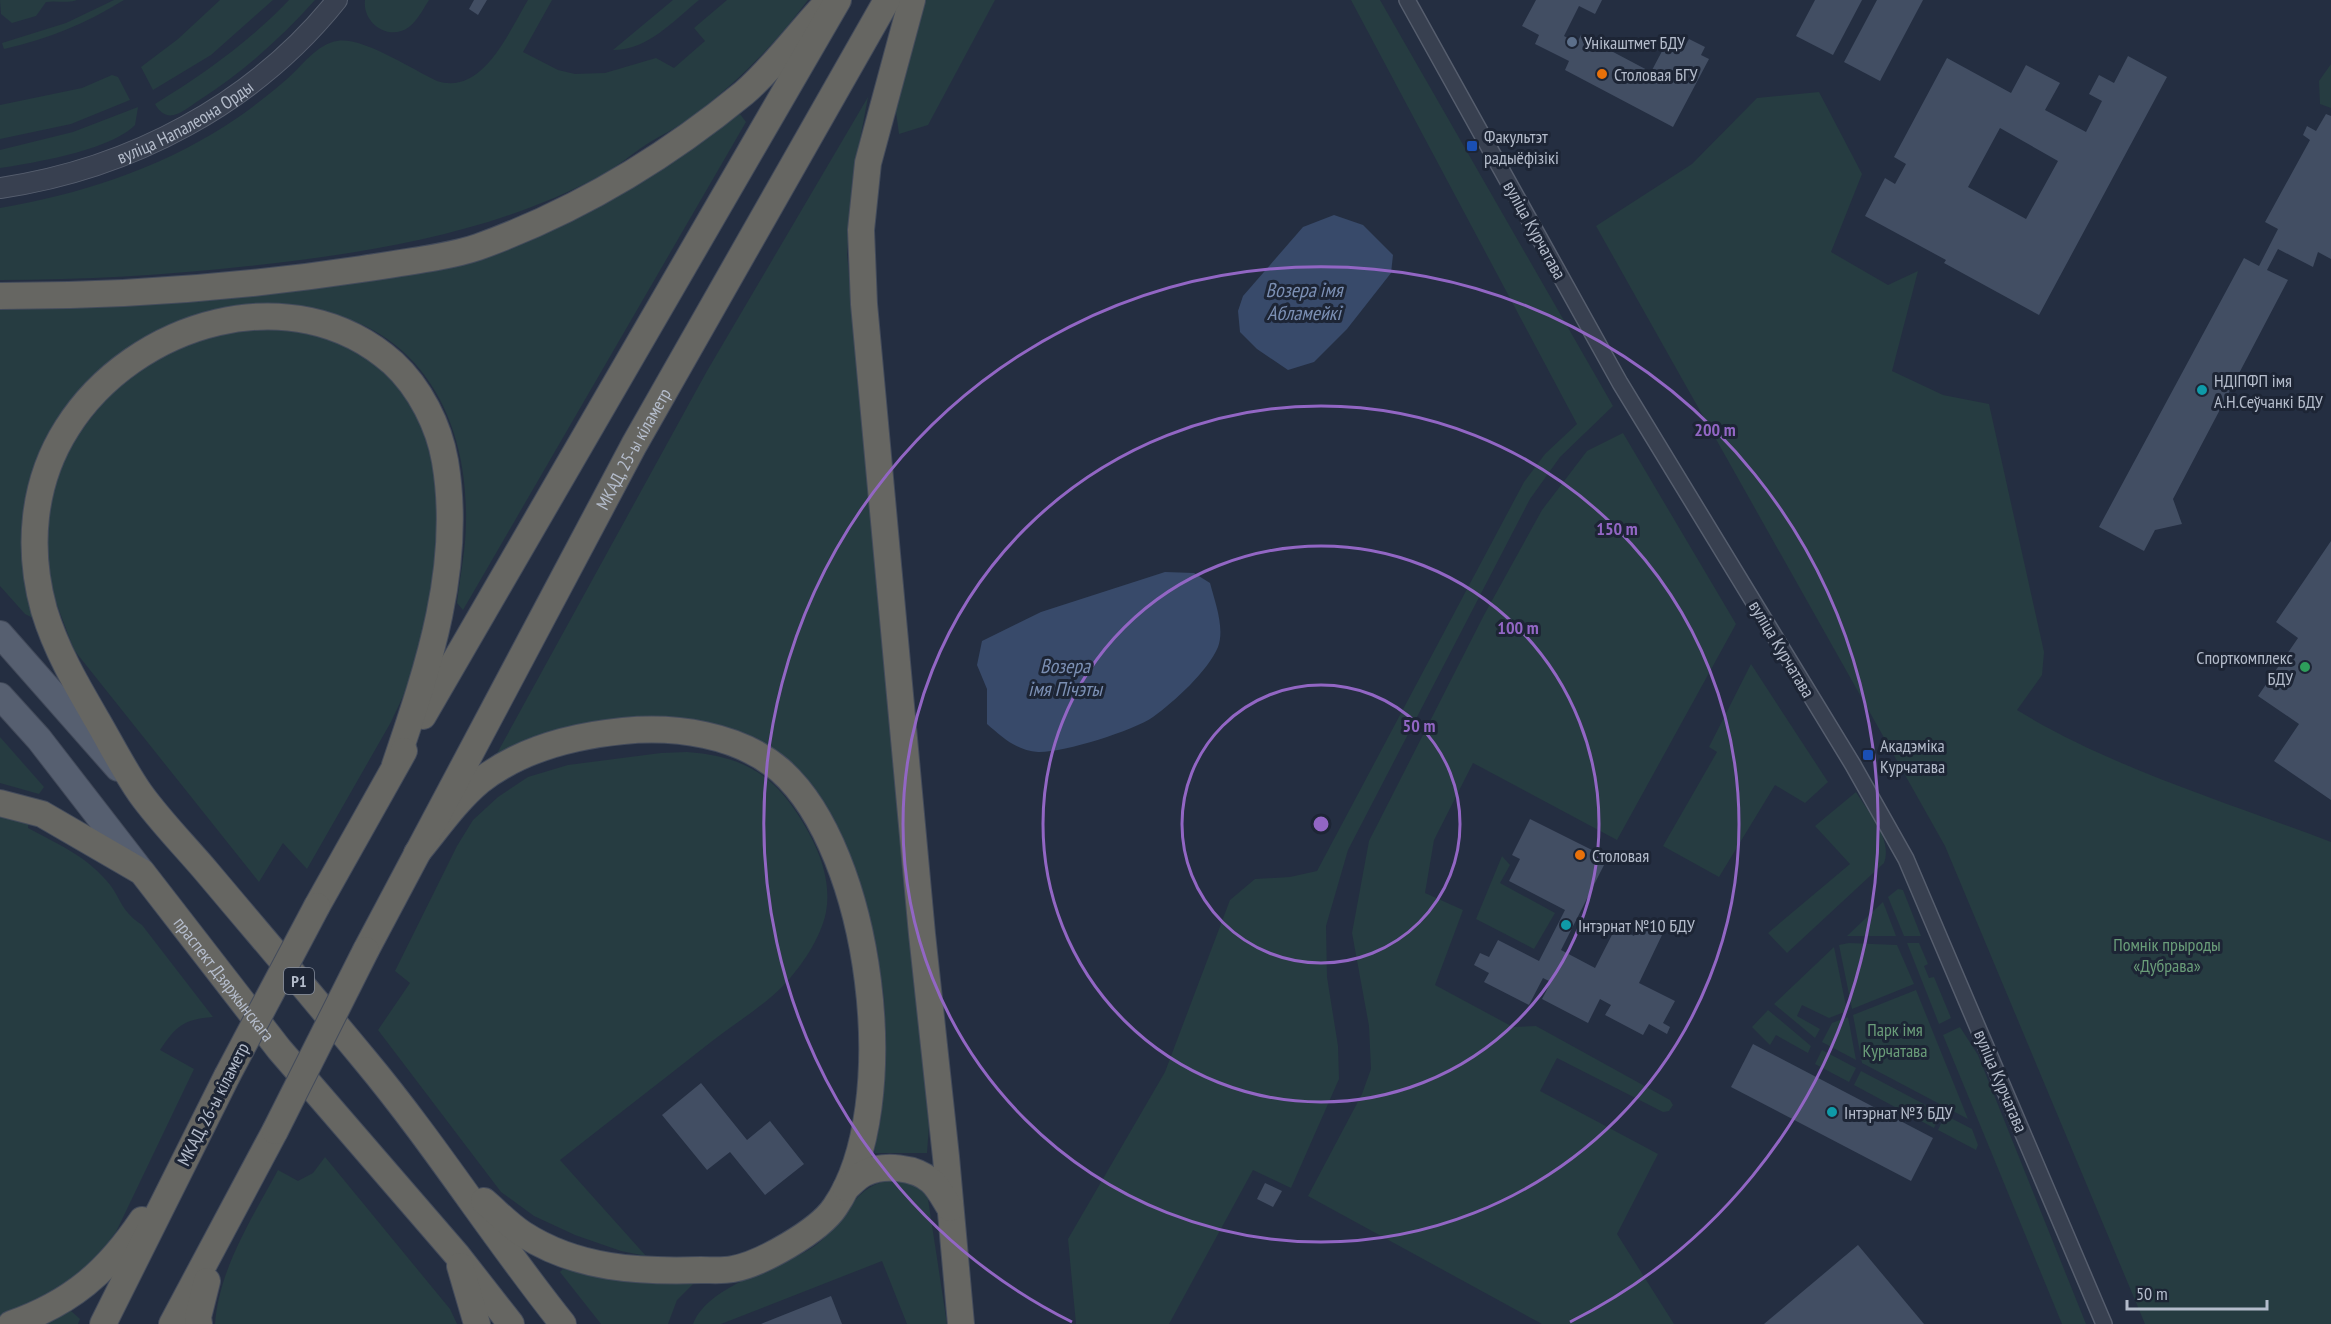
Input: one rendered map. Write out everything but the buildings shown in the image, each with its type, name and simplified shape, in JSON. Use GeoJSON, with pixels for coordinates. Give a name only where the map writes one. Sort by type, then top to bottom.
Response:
{"type":"FeatureCollection","features":[{"type":"Feature","properties":{"kind":"highway"},"geometry":{"type":"LineString","coordinates":[[0,296],[138,292],[227,286],[308,277],[476,248],[544,220],[596,194],[630,175],[690,135],[746,91],[829,0]]}},
{"type":"Feature","properties":{"kind":"highway"},"geometry":{"type":"LineString","coordinates":[[395,765],[838,0]]}},
{"type":"Feature","properties":{"kind":"highway","name":"МКАД, 25-ы кіламетр"},"geometry":{"type":"LineString","coordinates":[[219,1238],[366,950],[634,445],[887,0]]}},
{"type":"Feature","properties":{"kind":"highway"},"geometry":{"type":"LineString","coordinates":[[912,0],[868,163],[861,230],[864,303],[885,549],[961,1324]]}},
{"type":"Feature","properties":{"kind":"highway"},"geometry":{"type":"LineString","coordinates":[[140,793],[60,657],[44,609],[35,568],[33,536],[43,482],[66,429],[85,404],[120,370],[163,343],[190,331],[221,322],[260,316],[291,316],[321,321],[348,331],[378,350],[402,371],[417,392],[438,435],[445,458],[449,496],[449,546],[443,600],[429,665],[395,765]]}},
{"type":"Feature","properties":{"kind":"highway"},"geometry":{"type":"LineString","coordinates":[[417,853],[463,798],[481,781],[525,754],[585,736],[652,729],[690,733],[741,747],[778,769],[812,807],[829,834],[840,861],[860,938],[871,1023],[872,1087],[861,1148],[846,1188],[834,1210],[795,1243],[735,1269],[650,1271],[607,1266],[566,1256],[521,1233],[452,1174]]}},
{"type":"Feature","properties":{"kind":"highway","name":"МКАД, 26-ы кіламетр"},"geometry":{"type":"LineString","coordinates":[[103,1324],[227,1076],[395,765]]}},
{"type":"Feature","properties":{"kind":"highway","name":"Р1"},"geometry":{"type":"LineString","coordinates":[[140,793],[369,1064],[563,1324]]}},
{"type":"Feature","properties":{"kind":"highway"},"geometry":{"type":"LineString","coordinates":[[0,803],[42,814],[142,872]]}},
{"type":"Feature","properties":{"kind":"highway","name":"праспект Дзяржынскага"},"geometry":{"type":"LineString","coordinates":[[142,872],[279,1049],[457,1255],[511,1324]]}},
{"type":"Feature","properties":{"kind":"highway"},"geometry":{"type":"LineString","coordinates":[[11,1324],[51,1308],[97,1276],[134,1233],[186,1156]]}},
{"type":"Feature","properties":{"kind":"highway"},"geometry":{"type":"LineString","coordinates":[[846,1188],[863,1174],[875,1169],[894,1168],[918,1172],[932,1182],[950,1208]]}},
{"type":"Feature","properties":{"kind":"highway"},"geometry":{"type":"LineString","coordinates":[[172,1324],[219,1238]]}},
{"type":"Feature","properties":{"kind":"highway"},"geometry":{"type":"LineString","coordinates":[[199,1324],[202,1296],[219,1238]]}},
{"type":"Feature","properties":{"kind":"highway"},"geometry":{"type":"LineString","coordinates":[[457,1255],[477,1324]]}},
{"type":"Feature","properties":{"kind":"main road","name":"Р1"},"geometry":{"type":"LineString","coordinates":[[0,634],[140,793]]}},
{"type":"Feature","properties":{"kind":"main road","name":"праспект Дзяржынскага"},"geometry":{"type":"LineString","coordinates":[[0,696],[39,739],[142,872]]}},
{"type":"Feature","properties":{"kind":"street","name":"вуліца Напалеона Орды"},"geometry":{"type":"LineString","coordinates":[[0,188],[55,178],[94,167],[182,129],[231,98],[262,74],[313,27],[337,0]]}},
{"type":"Feature","properties":{"kind":"street","name":"вуліца Курчатава"},"geometry":{"type":"LineString","coordinates":[[1407,0],[1620,383],[1847,754],[1906,859],[2104,1324]]}},
{"type":"Feature","properties":{"kind":"green space"},"geometry":{"type":"Polygon","coordinates":[[[0,0],[77,0],[46,2],[36,16],[12,23],[1,14],[0,0]]]}},
{"type":"Feature","properties":{"kind":"green space"},"geometry":{"type":"Polygon","coordinates":[[[114,0],[124,0],[66,30],[4,49],[2,43],[66,23],[114,0]]]}},
{"type":"Feature","properties":{"kind":"green space"},"geometry":{"type":"Polygon","coordinates":[[[220,0],[273,0],[211,55],[153,90],[141,67],[178,39],[220,0]]]}},
{"type":"Feature","properties":{"kind":"green space"},"geometry":{"type":"Polygon","coordinates":[[[289,0],[315,0],[261,54],[217,89],[177,114],[167,115],[159,110],[155,104],[225,56],[258,30],[289,0]]]}},
{"type":"Feature","properties":{"kind":"green space"},"geometry":{"type":"Polygon","coordinates":[[[365,0],[429,0],[418,18],[409,27],[393,32],[378,28],[372,23],[365,8],[365,0]]]}},
{"type":"Feature","properties":{"kind":"green space"},"geometry":{"type":"Polygon","coordinates":[[[528,0],[552,0],[523,52],[558,70],[575,74],[605,73],[656,58],[674,68],[705,41],[694,28],[727,0],[808,0],[753,64],[690,118],[602,175],[518,212],[475,226],[385,247],[294,261],[156,274],[0,280],[0,208],[88,188],[145,168],[199,142],[264,98],[316,51],[337,41],[347,41],[373,49],[437,81],[453,83],[468,79],[493,58],[528,0]]]}},
{"type":"Feature","properties":{"kind":"green space"},"geometry":{"type":"Polygon","coordinates":[[[673,0],[699,0],[649,40],[626,49],[613,50],[673,0]]]}},
{"type":"Feature","properties":{"kind":"green space"},"geometry":{"type":"Polygon","coordinates":[[[922,0],[995,0],[928,125],[899,134],[895,105],[922,0]]]}},
{"type":"Feature","properties":{"kind":"green space"},"geometry":{"type":"Polygon","coordinates":[[[1351,0],[1380,0],[1613,406],[1560,457],[1530,499],[1348,850],[1326,926],[1327,977],[1338,1046],[1339,1079],[1291,1188],[1253,1170],[1169,1324],[1076,1324],[1068,1239],[1165,1072],[1230,900],[1255,879],[1290,877],[1317,871],[1524,482],[1545,454],[1577,424],[1351,0]]]}},
{"type":"Feature","properties":{"kind":"green space"},"geometry":{"type":"Polygon","coordinates":[[[2331,64],[2331,108],[2320,104],[2319,81],[2331,64]]]}},
{"type":"Feature","properties":{"kind":"green space"},"geometry":{"type":"Polygon","coordinates":[[[112,75],[118,77],[130,100],[71,124],[0,139],[0,105],[82,88],[112,75]]]}},
{"type":"Feature","properties":{"kind":"green space","name":"Помнік прыроды «Дубрава»"},"geometry":{"type":"Polygon","coordinates":[[[1819,92],[1862,174],[1831,252],[1888,285],[1918,271],[1892,371],[1943,395],[1989,404],[2044,652],[2042,675],[2017,710],[2130,767],[2331,842],[2331,1324],[2145,1324],[1945,846],[1596,226],[1692,164],[1757,98],[1819,92]]]}},
{"type":"Feature","properties":{"kind":"green space"},"geometry":{"type":"Polygon","coordinates":[[[868,97],[852,182],[847,254],[929,1126],[927,1153],[874,1153],[881,1117],[886,1042],[884,998],[877,949],[860,888],[837,831],[726,730],[495,757],[707,371],[868,97]]]}},
{"type":"Feature","properties":{"kind":"green space"},"geometry":{"type":"Polygon","coordinates":[[[138,107],[135,125],[109,142],[71,154],[0,168],[0,150],[73,132],[138,107]]]}},
{"type":"Feature","properties":{"kind":"green space"},"geometry":{"type":"Polygon","coordinates":[[[740,114],[746,122],[463,610],[457,603],[466,531],[464,479],[456,440],[442,404],[423,373],[398,347],[367,327],[330,313],[287,307],[215,315],[180,325],[50,446],[35,619],[25,614],[0,586],[0,306],[186,303],[443,260],[740,114]]]}},
{"type":"Feature","properties":{"kind":"green space"},"geometry":{"type":"Polygon","coordinates":[[[292,324],[365,351],[399,383],[421,424],[434,469],[437,509],[435,579],[413,675],[391,722],[307,869],[283,843],[259,882],[74,650],[54,597],[45,563],[41,529],[55,464],[127,372],[214,330],[292,324]]]}},
{"type":"Feature","properties":{"kind":"green space"},"geometry":{"type":"Polygon","coordinates":[[[1623,433],[1736,624],[1617,840],[1473,763],[1434,840],[1425,893],[1463,910],[1435,985],[1513,1027],[1536,1026],[1670,1100],[1673,1105],[1669,1111],[1663,1112],[1557,1058],[1540,1091],[1658,1154],[1617,1234],[1674,1324],[1542,1324],[1308,1196],[1362,1094],[1371,1069],[1369,1026],[1352,933],[1369,841],[1484,615],[1542,510],[1587,451],[1623,433]]]}},
{"type":"Feature","properties":{"kind":"green space"},"geometry":{"type":"Polygon","coordinates":[[[1751,664],[1828,782],[1805,803],[1775,785],[1719,877],[1663,846],[1717,752],[1709,747],[1751,664]]]}},
{"type":"Feature","properties":{"kind":"green space"},"geometry":{"type":"Polygon","coordinates":[[[0,737],[44,787],[39,794],[0,783],[0,737]]]}},
{"type":"Feature","properties":{"kind":"green space"},"geometry":{"type":"Polygon","coordinates":[[[661,753],[707,754],[740,763],[755,770],[780,791],[802,821],[818,853],[825,876],[827,900],[826,912],[815,942],[797,970],[775,994],[560,1160],[646,1256],[621,1251],[575,1235],[534,1216],[501,1192],[378,1030],[410,983],[395,971],[457,846],[473,820],[498,797],[528,777],[568,765],[661,753]]]}},
{"type":"Feature","properties":{"kind":"green space"},"geometry":{"type":"Polygon","coordinates":[[[1856,792],[1882,835],[1886,854],[1884,863],[1787,953],[1768,933],[1850,864],[1815,826],[1856,792]]]}},
{"type":"Feature","properties":{"kind":"green space"},"geometry":{"type":"Polygon","coordinates":[[[0,814],[29,821],[28,828],[69,850],[97,871],[110,885],[128,914],[142,925],[213,1017],[182,1025],[160,1050],[194,1069],[116,1232],[93,1260],[65,1284],[34,1304],[0,1318],[0,814]]]}},
{"type":"Feature","properties":{"kind":"green space"},"geometry":{"type":"Polygon","coordinates":[[[1502,856],[1510,865],[1500,883],[1555,913],[1534,949],[1476,919],[1502,856]]]}},
{"type":"Feature","properties":{"kind":"green space"},"geometry":{"type":"Polygon","coordinates":[[[1898,889],[1903,890],[1921,936],[1904,936],[1888,897],[1898,889]]]}},
{"type":"Feature","properties":{"kind":"green space"},"geometry":{"type":"Polygon","coordinates":[[[1883,902],[1896,936],[1847,936],[1883,902]]]}},
{"type":"Feature","properties":{"kind":"green space"},"geometry":{"type":"Polygon","coordinates":[[[1849,943],[1897,945],[1914,984],[1852,1009],[1839,945],[1849,943]]]}},
{"type":"Feature","properties":{"kind":"green space"},"geometry":{"type":"Polygon","coordinates":[[[1907,943],[1919,943],[1928,964],[1924,966],[1929,978],[1934,977],[1951,1018],[1939,1024],[1907,943]]]}},
{"type":"Feature","properties":{"kind":"green space"},"geometry":{"type":"Polygon","coordinates":[[[1834,947],[1847,1011],[1829,1018],[1802,1005],[1797,1016],[1820,1029],[1815,1038],[1774,1004],[1834,947]]]}},
{"type":"Feature","properties":{"kind":"green space","name":"Парк імя Курчатава"},"geometry":{"type":"Polygon","coordinates":[[[1916,990],[1968,1119],[1862,1063],[1853,1015],[1916,990]]]}},
{"type":"Feature","properties":{"kind":"green space"},"geometry":{"type":"Polygon","coordinates":[[[1768,1010],[1811,1046],[1808,1053],[1776,1035],[1770,1045],[1752,1027],[1768,1010]]]}},
{"type":"Feature","properties":{"kind":"green space"},"geometry":{"type":"Polygon","coordinates":[[[1848,1017],[1856,1060],[1822,1042],[1832,1023],[1848,1017]]]}},
{"type":"Feature","properties":{"kind":"green space"},"geometry":{"type":"Polygon","coordinates":[[[1960,1027],[1978,1055],[2086,1324],[2062,1324],[1943,1035],[1960,1027]]]}},
{"type":"Feature","properties":{"kind":"green space"},"geometry":{"type":"Polygon","coordinates":[[[1822,1050],[1856,1068],[1849,1082],[1815,1064],[1822,1050]]]}},
{"type":"Feature","properties":{"kind":"green space"},"geometry":{"type":"Polygon","coordinates":[[[1861,1071],[1941,1113],[1934,1128],[1854,1085],[1861,1071]]]}},
{"type":"Feature","properties":{"kind":"green space"},"geometry":{"type":"Polygon","coordinates":[[[1945,1115],[1972,1129],[1978,1145],[1976,1150],[1938,1130],[1945,1115]]]}},
{"type":"Feature","properties":{"kind":"green space"},"geometry":{"type":"Polygon","coordinates":[[[325,1157],[450,1309],[457,1324],[215,1324],[223,1283],[238,1244],[278,1170],[298,1181],[313,1173],[325,1157]]]}},
{"type":"Feature","properties":{"kind":"green space"},"geometry":{"type":"Polygon","coordinates":[[[895,1180],[921,1187],[928,1199],[947,1324],[907,1324],[882,1261],[721,1324],[693,1324],[701,1310],[714,1298],[747,1278],[816,1245],[859,1196],[881,1182],[895,1180]]]}},
{"type":"Feature","properties":{"kind":"green space"},"geometry":{"type":"Polygon","coordinates":[[[563,1269],[627,1279],[694,1283],[677,1300],[668,1324],[601,1324],[560,1272],[563,1269]]]}},
{"type":"Feature","properties":{"kind":"green space"},"geometry":{"type":"Polygon","coordinates":[[[71,1311],[80,1319],[78,1324],[38,1324],[71,1311]]]}},
{"type":"Feature","properties":{"kind":"water","name":"Возера імя Абламейкі"},"geometry":{"type":"Polygon","coordinates":[[[1334,215],[1363,225],[1393,255],[1391,273],[1347,329],[1314,362],[1288,370],[1257,349],[1240,332],[1238,311],[1243,296],[1303,227],[1334,215]]]}},
{"type":"Feature","properties":{"kind":"water","name":"Возера імя Пічэты"},"geometry":{"type":"Polygon","coordinates":[[[1165,572],[1194,573],[1210,583],[1220,632],[1218,647],[1207,666],[1171,703],[1153,717],[1130,729],[1080,745],[1049,751],[1038,752],[1023,749],[1004,738],[987,724],[987,689],[977,665],[982,641],[1041,612],[1165,572]]]}},
{"type":"Feature","properties":{"kind":"place","name":"Унікаштмет БДУ"},"geometry":{"type":"Point","coordinates":[1572,42]}},
{"type":"Feature","properties":{"kind":"place","name":"Столовая БГУ"},"geometry":{"type":"Point","coordinates":[1602,74]}},
{"type":"Feature","properties":{"kind":"place","name":"Факультэт радыёфізікі"},"geometry":{"type":"Point","coordinates":[1472,146]}},
{"type":"Feature","properties":{"kind":"place","name":"НДІПФП імя А.Н.Сеўчанкі БДУ"},"geometry":{"type":"Point","coordinates":[2202,390]}},
{"type":"Feature","properties":{"kind":"place","name":"Спорткомплекс БДУ"},"geometry":{"type":"Point","coordinates":[2305,667]}},
{"type":"Feature","properties":{"kind":"place","name":"Акадэміка Курчатава"},"geometry":{"type":"Point","coordinates":[1868,755]}},
{"type":"Feature","properties":{"kind":"place","name":"Столовая"},"geometry":{"type":"Point","coordinates":[1580,855]}},
{"type":"Feature","properties":{"kind":"place","name":"Інтэрнат №10 БДУ"},"geometry":{"type":"Point","coordinates":[1566,925]}},
{"type":"Feature","properties":{"kind":"place","name":"Інтэрнат №3 БДУ"},"geometry":{"type":"Point","coordinates":[1832,1112]}}]}
